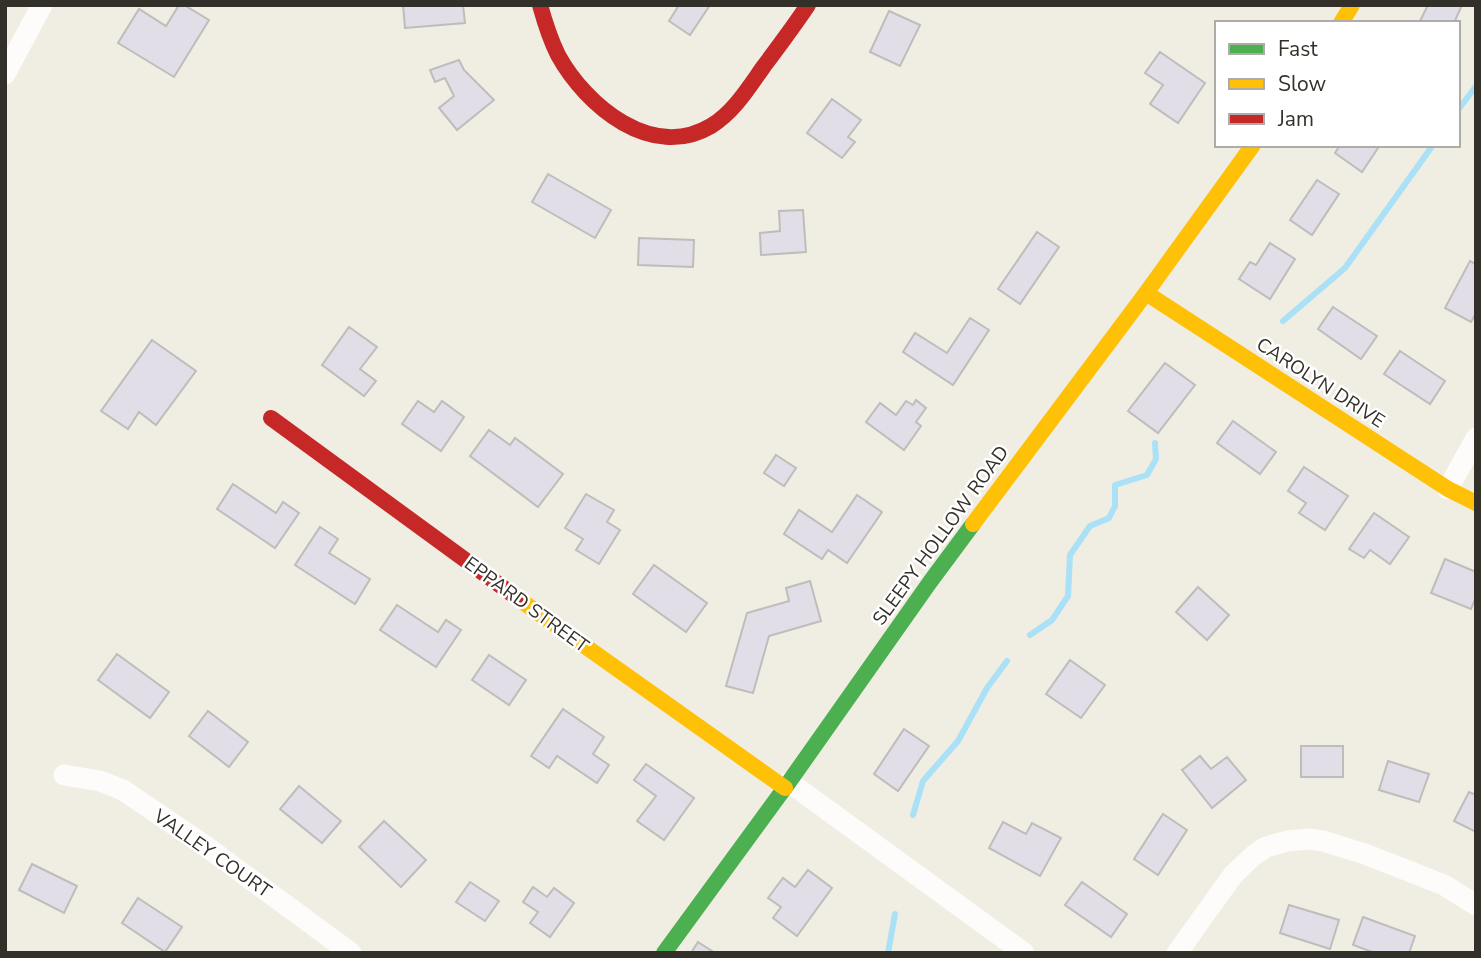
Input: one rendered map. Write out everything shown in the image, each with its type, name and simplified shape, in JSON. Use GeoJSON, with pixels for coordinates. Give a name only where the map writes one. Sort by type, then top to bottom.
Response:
{"type":"FeatureCollection","features":[{"type":"Feature","properties":{"kind":"street"},"geometry":{"type":"LineString","coordinates":[[5,74],[42,5]]}},
{"type":"Feature","properties":{"kind":"street"},"geometry":{"type":"LineString","coordinates":[[540,5],[549,37],[565,66],[583,90],[627,127],[662,138],[692,135],[727,114],[808,5]]}},
{"type":"Feature","properties":{"kind":"street"},"geometry":{"type":"LineString","coordinates":[[1342,21],[1352,5]]}},
{"type":"Feature","properties":{"kind":"street","name":"SLEEPY HOLLOW ROAD"},"geometry":{"type":"LineString","coordinates":[[664,953],[930,582],[1253,147]]}},
{"type":"Feature","properties":{"kind":"street","name":"CAROLYN DRIVE"},"geometry":{"type":"LineString","coordinates":[[1146,293],[1448,489],[1476,503]]}},
{"type":"Feature","properties":{"kind":"street","name":"EPPARD STREET"},"geometry":{"type":"LineString","coordinates":[[271,418],[477,569],[1024,953]]}},
{"type":"Feature","properties":{"kind":"street"},"geometry":{"type":"LineString","coordinates":[[1448,489],[1476,438]]}},
{"type":"Feature","properties":{"kind":"street","name":"VALLEY COURT"},"geometry":{"type":"LineString","coordinates":[[64,775],[100,780],[123,790],[351,953]]}},
{"type":"Feature","properties":{"kind":"street"},"geometry":{"type":"LineString","coordinates":[[1177,953],[1233,875],[1266,847],[1287,841],[1322,841],[1365,854],[1444,885],[1476,905]]}},
{"type":"Feature","properties":{"kind":"building"},"geometry":{"type":"Polygon","coordinates":[[[179,5],[184,5],[209,20],[174,77],[118,43],[139,9],[166,26],[179,5]]]}},
{"type":"Feature","properties":{"kind":"building"},"geometry":{"type":"Polygon","coordinates":[[[403,5],[463,5],[465,23],[405,28],[403,5]]]}},
{"type":"Feature","properties":{"kind":"building"},"geometry":{"type":"Polygon","coordinates":[[[679,5],[710,5],[690,35],[669,21],[679,5]]]}},
{"type":"Feature","properties":{"kind":"building"},"geometry":{"type":"Polygon","coordinates":[[[1428,5],[1462,5],[1455,21],[1420,21],[1428,5]]]}},
{"type":"Feature","properties":{"kind":"building"},"geometry":{"type":"Polygon","coordinates":[[[889,11],[920,25],[900,66],[870,52],[889,11]]]}},
{"type":"Feature","properties":{"kind":"building"},"geometry":{"type":"Polygon","coordinates":[[[1160,52],[1205,83],[1178,123],[1150,104],[1163,85],[1145,73],[1160,52]]]}},
{"type":"Feature","properties":{"kind":"building"},"geometry":{"type":"Polygon","coordinates":[[[459,60],[464,70],[494,100],[457,130],[439,108],[454,96],[445,78],[435,82],[430,70],[459,60]]]}},
{"type":"Feature","properties":{"kind":"building"},"geometry":{"type":"Polygon","coordinates":[[[832,99],[861,120],[848,137],[855,142],[842,158],[807,133],[832,99]]]}},
{"type":"Feature","properties":{"kind":"building"},"geometry":{"type":"Polygon","coordinates":[[[1339,147],[1379,147],[1362,172],[1335,153],[1339,147]]]}},
{"type":"Feature","properties":{"kind":"building"},"geometry":{"type":"Polygon","coordinates":[[[548,174],[611,210],[595,238],[532,202],[548,174]]]}},
{"type":"Feature","properties":{"kind":"building"},"geometry":{"type":"Polygon","coordinates":[[[1317,180],[1339,194],[1312,235],[1290,220],[1317,180]]]}},
{"type":"Feature","properties":{"kind":"building"},"geometry":{"type":"Polygon","coordinates":[[[803,210],[806,252],[761,255],[760,233],[780,231],[779,211],[803,210]]]}},
{"type":"Feature","properties":{"kind":"building"},"geometry":{"type":"Polygon","coordinates":[[[1037,232],[1059,247],[1020,304],[998,289],[1037,232]]]}},
{"type":"Feature","properties":{"kind":"building"},"geometry":{"type":"Polygon","coordinates":[[[639,238],[694,240],[693,267],[638,265],[639,238]]]}},
{"type":"Feature","properties":{"kind":"building"},"geometry":{"type":"Polygon","coordinates":[[[1270,243],[1295,259],[1270,299],[1239,279],[1250,262],[1256,265],[1270,243]]]}},
{"type":"Feature","properties":{"kind":"building"},"geometry":{"type":"Polygon","coordinates":[[[1470,261],[1476,264],[1476,313],[1471,322],[1445,308],[1470,261]]]}},
{"type":"Feature","properties":{"kind":"building"},"geometry":{"type":"Polygon","coordinates":[[[1333,307],[1377,336],[1361,359],[1318,329],[1333,307]]]}},
{"type":"Feature","properties":{"kind":"building"},"geometry":{"type":"Polygon","coordinates":[[[970,318],[989,330],[953,385],[903,352],[915,333],[947,353],[970,318]]]}},
{"type":"Feature","properties":{"kind":"building"},"geometry":{"type":"Polygon","coordinates":[[[349,327],[377,347],[360,369],[376,381],[364,396],[322,365],[349,327]]]}},
{"type":"Feature","properties":{"kind":"building"},"geometry":{"type":"Polygon","coordinates":[[[152,340],[196,371],[156,425],[139,412],[128,429],[101,411],[152,340]]]}},
{"type":"Feature","properties":{"kind":"building"},"geometry":{"type":"Polygon","coordinates":[[[1400,351],[1445,381],[1430,404],[1384,374],[1400,351]]]}},
{"type":"Feature","properties":{"kind":"building"},"geometry":{"type":"Polygon","coordinates":[[[1165,363],[1195,385],[1158,433],[1128,411],[1165,363]]]}},
{"type":"Feature","properties":{"kind":"building"},"geometry":{"type":"Polygon","coordinates":[[[916,400],[926,408],[916,422],[921,426],[904,450],[866,422],[880,403],[896,415],[906,401],[913,405],[916,400]]]}},
{"type":"Feature","properties":{"kind":"building"},"geometry":{"type":"Polygon","coordinates":[[[418,401],[434,412],[442,401],[464,417],[441,451],[402,424],[418,401]]]}},
{"type":"Feature","properties":{"kind":"building"},"geometry":{"type":"Polygon","coordinates":[[[1233,421],[1276,452],[1260,474],[1217,443],[1233,421]]]}},
{"type":"Feature","properties":{"kind":"building"},"geometry":{"type":"Polygon","coordinates":[[[489,430],[510,445],[515,438],[563,474],[538,507],[470,456],[489,430]]]}},
{"type":"Feature","properties":{"kind":"building"},"geometry":{"type":"Polygon","coordinates":[[[776,455],[796,468],[784,486],[764,473],[776,455]]]}},
{"type":"Feature","properties":{"kind":"building"},"geometry":{"type":"Polygon","coordinates":[[[1304,467],[1348,496],[1325,530],[1299,513],[1306,503],[1288,491],[1304,467]]]}},
{"type":"Feature","properties":{"kind":"building"},"geometry":{"type":"Polygon","coordinates":[[[233,484],[276,513],[283,502],[299,513],[275,548],[217,509],[233,484]]]}},
{"type":"Feature","properties":{"kind":"building"},"geometry":{"type":"Polygon","coordinates":[[[586,494],[614,510],[607,522],[620,530],[599,564],[576,550],[583,539],[565,528],[586,494]]]}},
{"type":"Feature","properties":{"kind":"building"},"geometry":{"type":"Polygon","coordinates":[[[857,495],[882,512],[847,563],[828,550],[822,559],[784,534],[799,510],[832,532],[857,495]]]}},
{"type":"Feature","properties":{"kind":"building"},"geometry":{"type":"Polygon","coordinates":[[[1374,513],[1409,537],[1390,564],[1370,550],[1364,558],[1349,549],[1374,513]]]}},
{"type":"Feature","properties":{"kind":"building"},"geometry":{"type":"Polygon","coordinates":[[[320,527],[338,539],[329,553],[370,579],[355,604],[295,565],[320,527]]]}},
{"type":"Feature","properties":{"kind":"building"},"geometry":{"type":"Polygon","coordinates":[[[1445,559],[1476,572],[1476,597],[1471,609],[1431,593],[1445,559]]]}},
{"type":"Feature","properties":{"kind":"building"},"geometry":{"type":"Polygon","coordinates":[[[654,565],[707,603],[686,632],[633,594],[654,565]]]}},
{"type":"Feature","properties":{"kind":"building"},"geometry":{"type":"Polygon","coordinates":[[[810,581],[821,621],[769,636],[753,693],[726,686],[747,613],[789,601],[786,588],[810,581]]]}},
{"type":"Feature","properties":{"kind":"building"},"geometry":{"type":"Polygon","coordinates":[[[1198,587],[1229,615],[1207,640],[1176,612],[1198,587]]]}},
{"type":"Feature","properties":{"kind":"building"},"geometry":{"type":"Polygon","coordinates":[[[397,605],[438,632],[446,620],[461,630],[436,667],[380,630],[397,605]]]}},
{"type":"Feature","properties":{"kind":"building"},"geometry":{"type":"Polygon","coordinates":[[[117,654],[169,692],[150,718],[98,680],[117,654]]]}},
{"type":"Feature","properties":{"kind":"building"},"geometry":{"type":"Polygon","coordinates":[[[489,655],[526,680],[509,705],[472,680],[489,655]]]}},
{"type":"Feature","properties":{"kind":"building"},"geometry":{"type":"Polygon","coordinates":[[[1070,660],[1105,685],[1081,718],[1046,694],[1070,660]]]}},
{"type":"Feature","properties":{"kind":"building"},"geometry":{"type":"Polygon","coordinates":[[[563,709],[604,737],[593,754],[609,765],[597,783],[557,756],[549,768],[531,756],[563,709]]]}},
{"type":"Feature","properties":{"kind":"building"},"geometry":{"type":"Polygon","coordinates":[[[208,711],[248,742],[229,767],[189,736],[208,711]]]}},
{"type":"Feature","properties":{"kind":"building"},"geometry":{"type":"Polygon","coordinates":[[[904,729],[929,746],[898,791],[874,774],[904,729]]]}},
{"type":"Feature","properties":{"kind":"building"},"geometry":{"type":"Polygon","coordinates":[[[1301,746],[1343,746],[1343,777],[1301,777],[1301,746]]]}},
{"type":"Feature","properties":{"kind":"building"},"geometry":{"type":"Polygon","coordinates":[[[1200,756],[1211,769],[1227,757],[1246,780],[1212,808],[1182,770],[1200,756]]]}},
{"type":"Feature","properties":{"kind":"building"},"geometry":{"type":"Polygon","coordinates":[[[1388,761],[1429,774],[1419,802],[1379,790],[1388,761]]]}},
{"type":"Feature","properties":{"kind":"building"},"geometry":{"type":"Polygon","coordinates":[[[646,764],[694,798],[664,840],[637,821],[656,796],[634,780],[646,764]]]}},
{"type":"Feature","properties":{"kind":"building"},"geometry":{"type":"Polygon","coordinates":[[[299,786],[341,821],[322,843],[280,809],[299,786]]]}},
{"type":"Feature","properties":{"kind":"building"},"geometry":{"type":"Polygon","coordinates":[[[1469,792],[1476,795],[1476,832],[1454,821],[1469,792]]]}},
{"type":"Feature","properties":{"kind":"building"},"geometry":{"type":"Polygon","coordinates":[[[1163,814],[1187,830],[1158,875],[1134,859],[1163,814]]]}},
{"type":"Feature","properties":{"kind":"building"},"geometry":{"type":"Polygon","coordinates":[[[384,821],[426,860],[401,887],[359,847],[384,821]]]}},
{"type":"Feature","properties":{"kind":"building"},"geometry":{"type":"Polygon","coordinates":[[[1003,822],[1026,834],[1032,823],[1061,838],[1040,876],[989,848],[1003,822]]]}},
{"type":"Feature","properties":{"kind":"building"},"geometry":{"type":"Polygon","coordinates":[[[32,864],[77,886],[64,913],[19,890],[32,864]]]}},
{"type":"Feature","properties":{"kind":"building"},"geometry":{"type":"Polygon","coordinates":[[[808,870],[832,888],[797,936],[773,918],[781,907],[768,898],[783,878],[795,887],[808,870]]]}},
{"type":"Feature","properties":{"kind":"building"},"geometry":{"type":"Polygon","coordinates":[[[470,882],[499,901],[485,921],[456,902],[470,882]]]}},
{"type":"Feature","properties":{"kind":"building"},"geometry":{"type":"Polygon","coordinates":[[[1082,882],[1127,914],[1111,937],[1065,905],[1082,882]]]}},
{"type":"Feature","properties":{"kind":"building"},"geometry":{"type":"Polygon","coordinates":[[[533,887],[547,897],[554,888],[574,903],[550,937],[530,923],[538,912],[523,902],[533,887]]]}},
{"type":"Feature","properties":{"kind":"building"},"geometry":{"type":"Polygon","coordinates":[[[138,898],[182,927],[165,952],[122,923],[138,898]]]}},
{"type":"Feature","properties":{"kind":"building"},"geometry":{"type":"Polygon","coordinates":[[[1289,905],[1339,920],[1330,949],[1280,933],[1289,905]]]}},
{"type":"Feature","properties":{"kind":"building"},"geometry":{"type":"Polygon","coordinates":[[[1363,917],[1415,936],[1409,953],[1375,953],[1353,945],[1363,917]]]}},
{"type":"Feature","properties":{"kind":"building"},"geometry":{"type":"Polygon","coordinates":[[[698,942],[715,953],[691,953],[698,942]]]}},
{"type":"Feature","properties":{"kind":"waterway"},"geometry":{"type":"LineString","coordinates":[[1460,107],[1476,86]]}},
{"type":"Feature","properties":{"kind":"waterway"},"geometry":{"type":"LineString","coordinates":[[1283,321],[1345,268],[1432,147]]}},
{"type":"Feature","properties":{"kind":"waterway"},"geometry":{"type":"LineString","coordinates":[[1030,635],[1052,620],[1068,596],[1070,555],[1090,526],[1109,518],[1115,506],[1115,485],[1147,475],[1156,459],[1155,443]]}},
{"type":"Feature","properties":{"kind":"waterway"},"geometry":{"type":"LineString","coordinates":[[913,815],[923,781],[958,741],[987,688],[1007,661]]}},
{"type":"Feature","properties":{"kind":"waterway"},"geometry":{"type":"LineString","coordinates":[[888,953],[895,914]]}},
{"type":"Feature","properties":{"kind":"traffic: fast"},"geometry":{"type":"LineString","coordinates":[[664,953],[973,524]]}},
{"type":"Feature","properties":{"kind":"traffic: slow"},"geometry":{"type":"LineString","coordinates":[[1342,21],[1352,5]]}},
{"type":"Feature","properties":{"kind":"traffic: slow"},"geometry":{"type":"LineString","coordinates":[[973,524],[1252,147]]}},
{"type":"Feature","properties":{"kind":"traffic: slow"},"geometry":{"type":"LineString","coordinates":[[1146,293],[1448,489],[1476,503]]}},
{"type":"Feature","properties":{"kind":"traffic: slow"},"geometry":{"type":"LineString","coordinates":[[520,600],[785,788]]}},
{"type":"Feature","properties":{"kind":"traffic: jam"},"geometry":{"type":"LineString","coordinates":[[540,5],[558,55],[585,93],[623,123],[666,137],[689,135],[711,126],[727,114],[747,91],[808,5]]}},
{"type":"Feature","properties":{"kind":"traffic: jam"},"geometry":{"type":"LineString","coordinates":[[271,418],[520,600]]}}]}
